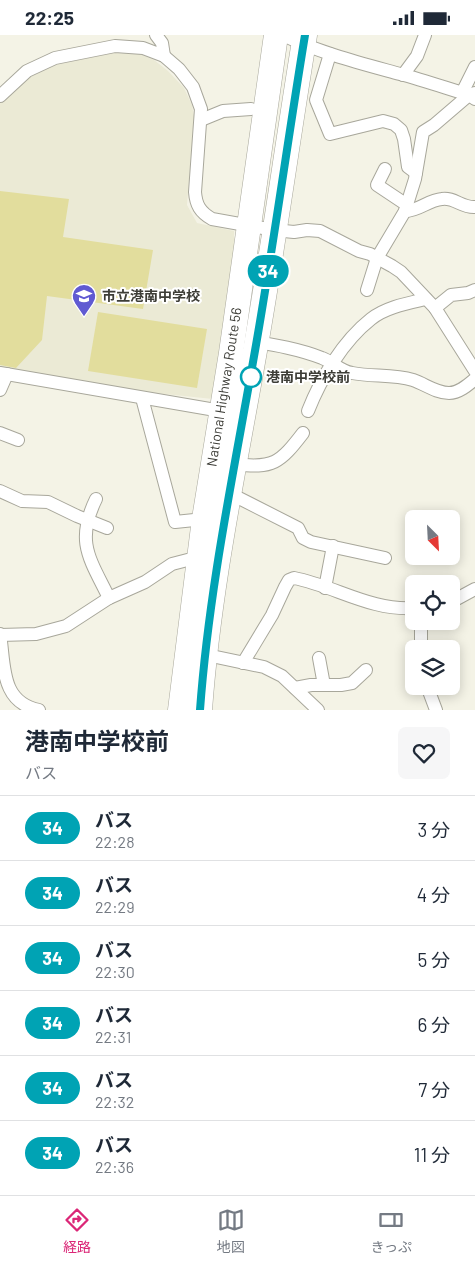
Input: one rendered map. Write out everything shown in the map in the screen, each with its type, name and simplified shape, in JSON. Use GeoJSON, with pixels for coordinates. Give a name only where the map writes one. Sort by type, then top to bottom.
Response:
{"type":"FeatureCollection","features":[{"type":"Feature","properties":{"kind":"highway","name":"National Highway Route 56"},"geometry":{"type":"LineString","coordinates":[[180,710],[195,652],[235,464],[232,413],[233,337],[276,35]]}},
{"type":"Feature","properties":{"kind":"highway","name":"National Highway Route 56"},"geometry":{"type":"LineString","coordinates":[[200,710],[195,652],[199,557],[204,519],[232,413],[257,342],[274,230],[297,38]]}},
{"type":"Feature","properties":{"kind":"street"},"geometry":{"type":"LineString","coordinates":[[156,35],[162,43],[164,56]]}},
{"type":"Feature","properties":{"kind":"street"},"geometry":{"type":"LineString","coordinates":[[403,75],[417,56],[425,35]]}},
{"type":"Feature","properties":{"kind":"street"},"geometry":{"type":"LineString","coordinates":[[297,38],[330,54],[470,95]]}},
{"type":"Feature","properties":{"kind":"street"},"geometry":{"type":"LineString","coordinates":[[0,96],[27,71],[55,58],[115,46],[143,48],[164,56],[179,69],[193,87],[201,109],[202,119],[195,191],[196,202],[203,214],[212,219],[274,230],[294,232],[320,231],[377,258],[401,272],[430,303],[475,371]]}},
{"type":"Feature","properties":{"kind":"street"},"geometry":{"type":"LineString","coordinates":[[330,54],[312,101],[330,134],[383,121],[394,125],[401,130],[408,167],[416,173]]}},
{"type":"Feature","properties":{"kind":"street"},"geometry":{"type":"LineString","coordinates":[[367,289],[377,258],[406,208],[416,173],[423,132],[470,95],[475,67]]}},
{"type":"Feature","properties":{"kind":"street"},"geometry":{"type":"LineString","coordinates":[[202,119],[224,111],[250,109]]}},
{"type":"Feature","properties":{"kind":"street"},"geometry":{"type":"LineString","coordinates":[[385,169],[376,185],[406,208],[417,209],[426,203],[450,198],[468,208],[475,207]]}},
{"type":"Feature","properties":{"kind":"street"},"geometry":{"type":"LineString","coordinates":[[308,411],[315,393],[333,364],[349,341],[372,318],[386,311],[430,303],[451,295],[468,293],[475,290]]}},
{"type":"Feature","properties":{"kind":"street"},"geometry":{"type":"LineString","coordinates":[[233,337],[292,348],[324,359],[342,370],[352,373],[414,380],[443,393],[450,393],[466,387],[475,379]]}},
{"type":"Feature","properties":{"kind":"street"},"geometry":{"type":"LineString","coordinates":[[0,390],[3,373],[232,413]]}},
{"type":"Feature","properties":{"kind":"street"},"geometry":{"type":"LineString","coordinates":[[142,398],[175,521],[204,519]]}},
{"type":"Feature","properties":{"kind":"street"},"geometry":{"type":"LineString","coordinates":[[0,433],[18,440]]}},
{"type":"Feature","properties":{"kind":"street"},"geometry":{"type":"LineString","coordinates":[[235,464],[257,467],[269,465],[293,445],[303,433]]}},
{"type":"Feature","properties":{"kind":"street"},"geometry":{"type":"LineString","coordinates":[[0,491],[22,501],[48,502],[77,516],[107,527]]}},
{"type":"Feature","properties":{"kind":"street"},"geometry":{"type":"LineString","coordinates":[[229,493],[298,528],[303,538],[311,542],[385,558]]}},
{"type":"Feature","properties":{"kind":"street"},"geometry":{"type":"LineString","coordinates":[[96,499],[87,519],[86,547],[109,598]]}},
{"type":"Feature","properties":{"kind":"street"},"geometry":{"type":"LineString","coordinates":[[325,588],[333,546]]}},
{"type":"Feature","properties":{"kind":"street"},"geometry":{"type":"LineString","coordinates":[[38,710],[28,708],[19,701],[10,689],[2,668],[0,635],[36,634],[66,626],[109,598],[145,582],[172,565],[199,557]]}},
{"type":"Feature","properties":{"kind":"street"},"geometry":{"type":"LineString","coordinates":[[243,663],[272,615],[289,580],[294,578],[372,604],[405,607]]}},
{"type":"Feature","properties":{"kind":"street"},"geometry":{"type":"LineString","coordinates":[[460,597],[475,589]]}},
{"type":"Feature","properties":{"kind":"street"},"geometry":{"type":"LineString","coordinates":[[195,652],[264,667],[282,676],[318,710]]}},
{"type":"Feature","properties":{"kind":"street"},"geometry":{"type":"LineString","coordinates":[[319,659],[324,685]]}},
{"type":"Feature","properties":{"kind":"street"},"geometry":{"type":"LineString","coordinates":[[295,688],[352,683],[366,670]]}},
{"type":"Feature","properties":{"kind":"street"},"geometry":{"type":"LineString","coordinates":[[430,695],[436,710]]}},
{"type":"Feature","properties":{"kind":"shaded area"},"geometry":{"type":"Polygon","coordinates":[[[113,53],[140,54],[154,60],[168,71],[184,88],[192,105],[194,116],[187,205],[197,223],[234,231],[234,274],[213,399],[155,393],[0,369],[0,103],[30,77],[43,70],[58,64],[113,53]]]}},
{"type":"Feature","properties":{"kind":"shaded area"},"geometry":{"type":"Polygon","coordinates":[[[0,191],[69,199],[63,237],[153,250],[143,309],[47,296],[42,340],[16,368],[0,365],[0,191]]]}},
{"type":"Feature","properties":{"kind":"shaded area"},"geometry":{"type":"Polygon","coordinates":[[[98,312],[207,329],[197,388],[88,371],[98,312]]]}},
{"type":"Feature","properties":{"kind":"bus line","name":"34"},"geometry":{"type":"LineString","coordinates":[[200,710],[204,654],[223,521],[257,342],[305,35]]}},
{"type":"Feature","properties":{"kind":"place","name":"市立港南中学校"},"geometry":{"type":"Point","coordinates":[84,317]}},
{"type":"Feature","properties":{"kind":"place","name":"港南中学校前"},"geometry":{"type":"Point","coordinates":[251,377]}}]}
